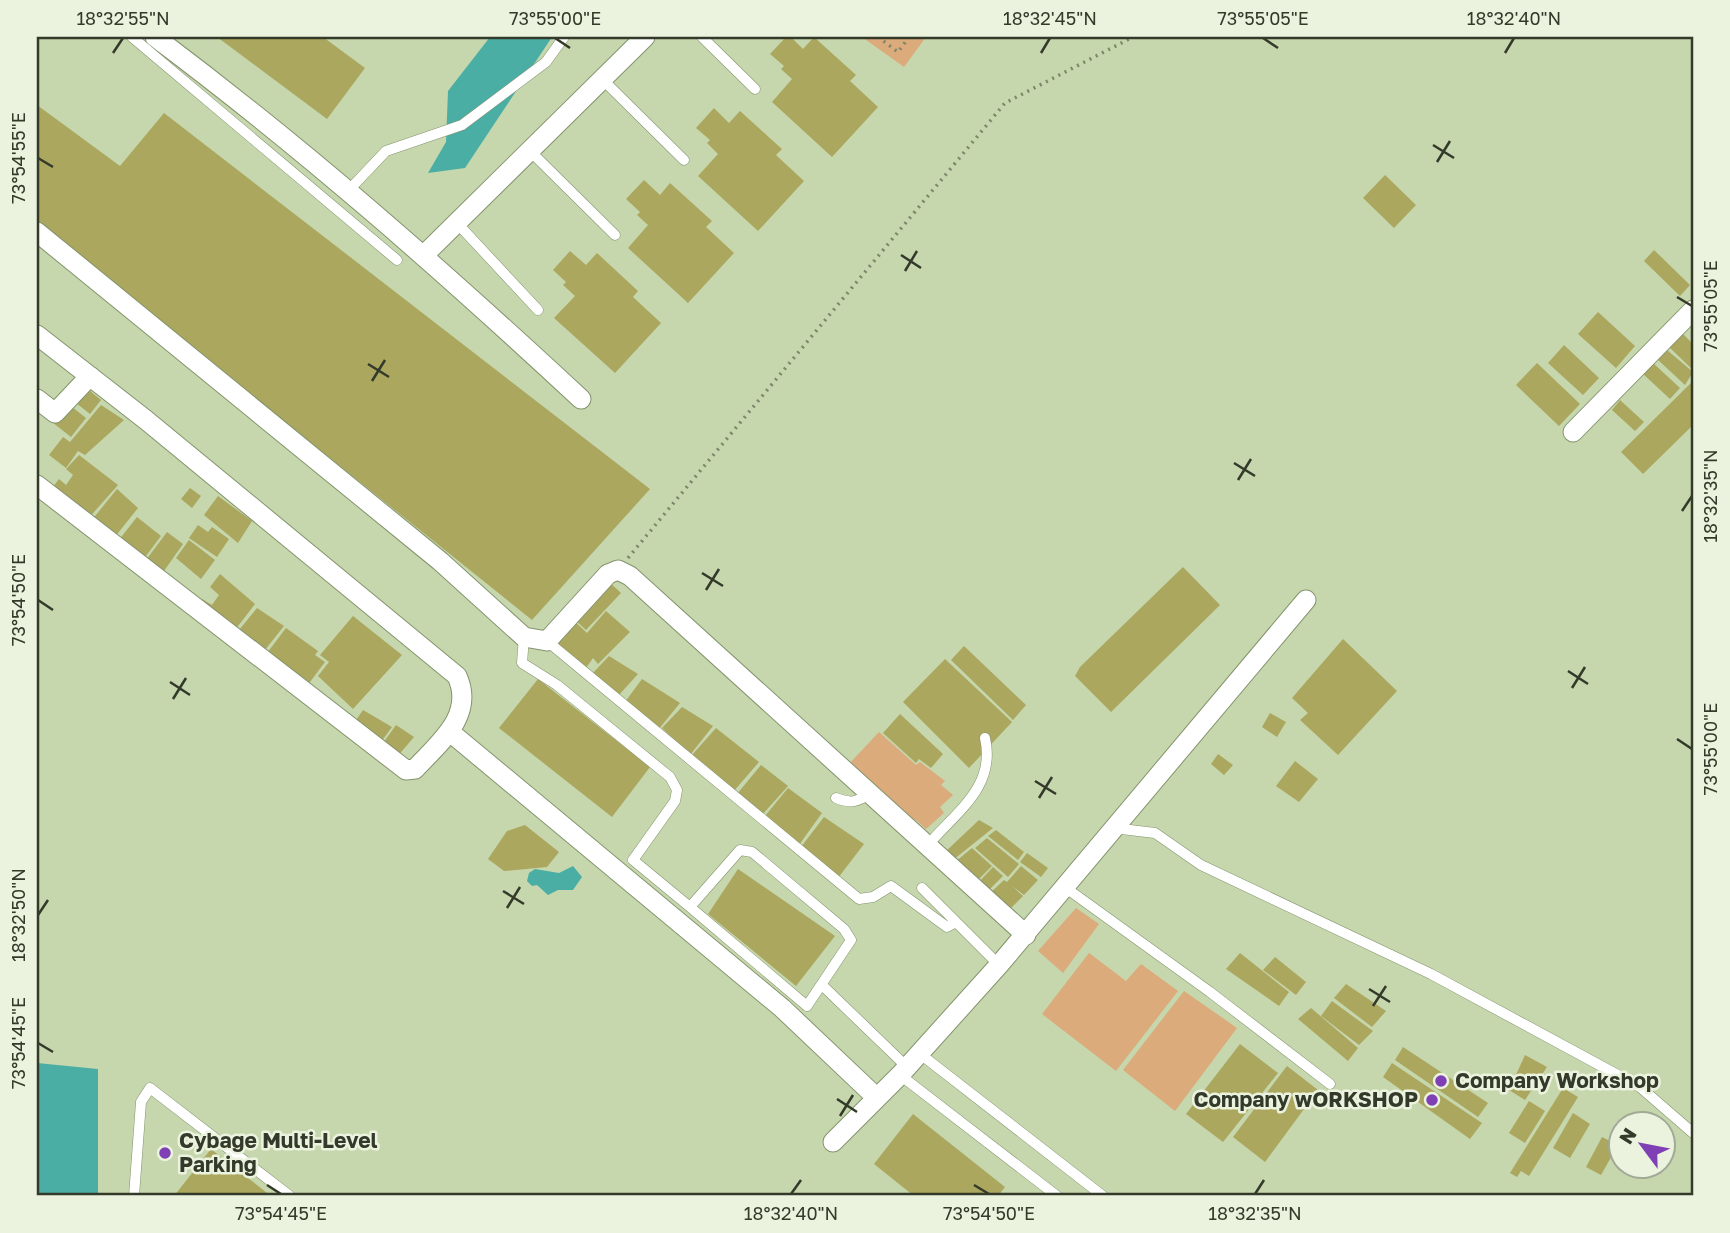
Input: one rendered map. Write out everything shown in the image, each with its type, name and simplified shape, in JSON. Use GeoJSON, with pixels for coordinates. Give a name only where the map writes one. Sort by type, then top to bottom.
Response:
{"type":"FeatureCollection","features":[{"type":"Feature","properties":{"kind":"street"},"geometry":{"type":"LineString","coordinates":[[155,37],[258,114],[425,254],[581,399]]}},
{"type":"Feature","properties":{"kind":"street"},"geometry":{"type":"LineString","coordinates":[[425,254],[645,37]]}},
{"type":"Feature","properties":{"kind":"street"},"geometry":{"type":"LineString","coordinates":[[37,232],[440,561],[524,637],[547,640],[608,574],[618,570],[630,576],[1026,935]]}},
{"type":"Feature","properties":{"kind":"street"},"geometry":{"type":"LineString","coordinates":[[1573,432],[1693,310]]}},
{"type":"Feature","properties":{"kind":"street"},"geometry":{"type":"LineString","coordinates":[[37,335],[457,676],[464,691],[463,706],[450,732],[415,769],[406,770],[37,485]]}},
{"type":"Feature","properties":{"kind":"street"},"geometry":{"type":"LineString","coordinates":[[37,398],[55,413],[90,376]]}},
{"type":"Feature","properties":{"kind":"street"},"geometry":{"type":"LineString","coordinates":[[833,1142],[909,1065],[1026,935],[1113,828],[1307,600]]}},
{"type":"Feature","properties":{"kind":"street"},"geometry":{"type":"LineString","coordinates":[[450,732],[782,1008],[877,1098]]}},
{"type":"Feature","properties":{"kind":"lane"},"geometry":{"type":"LineString","coordinates":[[132,37],[397,260]]}},
{"type":"Feature","properties":{"kind":"lane"},"geometry":{"type":"LineString","coordinates":[[349,190],[386,151],[462,125],[546,62],[564,37]]}},
{"type":"Feature","properties":{"kind":"lane"},"geometry":{"type":"LineString","coordinates":[[702,37],[755,89]]}},
{"type":"Feature","properties":{"kind":"lane"},"geometry":{"type":"LineString","coordinates":[[602,79],[684,160]]}},
{"type":"Feature","properties":{"kind":"lane"},"geometry":{"type":"LineString","coordinates":[[530,151],[615,235]]}},
{"type":"Feature","properties":{"kind":"lane"},"geometry":{"type":"LineString","coordinates":[[457,223],[538,310]]}},
{"type":"Feature","properties":{"kind":"lane"},"geometry":{"type":"LineString","coordinates":[[524,637],[522,663],[556,685],[670,777],[677,790],[675,801],[633,860],[807,1006],[823,986],[851,940],[844,929],[751,852],[740,850],[731,857],[690,907]]}},
{"type":"Feature","properties":{"kind":"lane"},"geometry":{"type":"LineString","coordinates":[[547,640],[859,899],[873,897],[891,886],[947,926],[956,922]]}},
{"type":"Feature","properties":{"kind":"lane"},"geometry":{"type":"LineString","coordinates":[[928,845],[982,784],[989,758],[985,738]]}},
{"type":"Feature","properties":{"kind":"lane"},"geometry":{"type":"LineString","coordinates":[[836,798],[848,803],[857,802],[871,793]]}},
{"type":"Feature","properties":{"kind":"lane"},"geometry":{"type":"LineString","coordinates":[[1113,828],[1155,833],[1201,865],[1431,974],[1640,1087],[1693,1133]]}},
{"type":"Feature","properties":{"kind":"lane"},"geometry":{"type":"LineString","coordinates":[[922,888],[999,965]]}},
{"type":"Feature","properties":{"kind":"lane"},"geometry":{"type":"LineString","coordinates":[[1066,888],[1210,992],[1330,1084]]}},
{"type":"Feature","properties":{"kind":"lane"},"geometry":{"type":"LineString","coordinates":[[823,986],[1058,1196]]}},
{"type":"Feature","properties":{"kind":"lane"},"geometry":{"type":"LineString","coordinates":[[909,1065],[1103,1196]]}},
{"type":"Feature","properties":{"kind":"lane"},"geometry":{"type":"LineString","coordinates":[[134,1196],[141,1102],[150,1088],[290,1196]]}},
{"type":"Feature","properties":{"kind":"path"},"geometry":{"type":"LineString","coordinates":[[878,37],[898,52],[909,37]]}},
{"type":"Feature","properties":{"kind":"path"},"geometry":{"type":"LineString","coordinates":[[618,570],[1005,103],[1133,37]]}},
{"type":"Feature","properties":{"kind":"shaded area"},"geometry":{"type":"Polygon","coordinates":[[[862,37],[926,37],[904,67],[862,37]]]}},
{"type":"Feature","properties":{"kind":"shaded area"},"geometry":{"type":"Polygon","coordinates":[[[879,732],[916,765],[920,762],[945,781],[941,785],[953,795],[940,807],[944,813],[926,829],[916,820],[913,821],[849,764],[879,732]]]}},
{"type":"Feature","properties":{"kind":"shaded area"},"geometry":{"type":"Polygon","coordinates":[[[1076,908],[1099,924],[1063,973],[1038,951],[1076,908]]]}},
{"type":"Feature","properties":{"kind":"shaded area"},"geometry":{"type":"Polygon","coordinates":[[[1089,953],[1126,981],[1141,964],[1178,991],[1116,1071],[1042,1014],[1089,953]]]}},
{"type":"Feature","properties":{"kind":"shaded area"},"geometry":{"type":"Polygon","coordinates":[[[1184,991],[1237,1028],[1175,1111],[1123,1070],[1184,991]]]}},
{"type":"Feature","properties":{"kind":"water"},"geometry":{"type":"Polygon","coordinates":[[[490,37],[552,37],[465,168],[428,173],[446,142],[448,91],[490,37]]]}},
{"type":"Feature","properties":{"kind":"water"},"geometry":{"type":"Polygon","coordinates":[[[573,866],[582,877],[573,890],[558,890],[548,895],[537,885],[532,886],[527,881],[529,873],[535,869],[559,873],[573,866]]]}},
{"type":"Feature","properties":{"kind":"water"},"geometry":{"type":"Polygon","coordinates":[[[37,1063],[98,1069],[98,1196],[37,1196],[37,1063]]]}},
{"type":"Feature","properties":{"kind":"building"},"geometry":{"type":"Polygon","coordinates":[[[217,37],[323,37],[365,68],[327,119],[217,37]]]}},
{"type":"Feature","properties":{"kind":"building"},"geometry":{"type":"Polygon","coordinates":[[[786,37],[791,37],[803,49],[814,37],[856,75],[850,81],[878,107],[832,157],[772,102],[792,79],[781,69],[784,66],[770,54],[786,37]]]}},
{"type":"Feature","properties":{"kind":"building"},"geometry":{"type":"Polygon","coordinates":[[[37,105],[120,166],[164,113],[650,489],[532,620],[37,223],[37,105]]]}},
{"type":"Feature","properties":{"kind":"building"},"geometry":{"type":"Polygon","coordinates":[[[714,108],[729,123],[740,111],[782,149],[776,155],[804,181],[758,231],[698,176],[718,154],[707,143],[710,140],[696,128],[714,108]]]}},
{"type":"Feature","properties":{"kind":"building"},"geometry":{"type":"Polygon","coordinates":[[[1385,175],[1416,205],[1394,228],[1363,198],[1385,175]]]}},
{"type":"Feature","properties":{"kind":"building"},"geometry":{"type":"Polygon","coordinates":[[[644,180],[660,195],[670,183],[712,221],[706,227],[734,253],[688,303],[628,248],[648,225],[637,215],[640,212],[626,199],[644,180]]]}},
{"type":"Feature","properties":{"kind":"building"},"geometry":{"type":"Polygon","coordinates":[[[1654,250],[1690,285],[1680,296],[1644,261],[1654,250]]]}},
{"type":"Feature","properties":{"kind":"building"},"geometry":{"type":"Polygon","coordinates":[[[570,251],[586,265],[597,253],[638,291],[633,297],[661,323],[615,373],[554,318],[575,296],[563,285],[566,282],[553,270],[570,251]]]}},
{"type":"Feature","properties":{"kind":"building"},"geometry":{"type":"Polygon","coordinates":[[[1598,312],[1635,346],[1616,368],[1578,334],[1598,312]]]}},
{"type":"Feature","properties":{"kind":"building"},"geometry":{"type":"Polygon","coordinates":[[[1681,332],[1693,344],[1693,370],[1668,346],[1681,332]]]}},
{"type":"Feature","properties":{"kind":"building"},"geometry":{"type":"Polygon","coordinates":[[[1564,345],[1599,378],[1583,395],[1548,363],[1564,345]]]}},
{"type":"Feature","properties":{"kind":"building"},"geometry":{"type":"Polygon","coordinates":[[[1667,350],[1693,372],[1685,385],[1657,359],[1667,350]]]}},
{"type":"Feature","properties":{"kind":"building"},"geometry":{"type":"Polygon","coordinates":[[[1652,362],[1680,388],[1670,399],[1642,373],[1652,362]]]}},
{"type":"Feature","properties":{"kind":"building"},"geometry":{"type":"Polygon","coordinates":[[[1537,363],[1580,404],[1559,426],[1516,385],[1537,363]]]}},
{"type":"Feature","properties":{"kind":"building"},"geometry":{"type":"Polygon","coordinates":[[[1693,381],[1693,425],[1643,474],[1621,452],[1693,381]]]}},
{"type":"Feature","properties":{"kind":"building"},"geometry":{"type":"Polygon","coordinates":[[[84,386],[101,400],[90,414],[71,399],[84,386]]]}},
{"type":"Feature","properties":{"kind":"building"},"geometry":{"type":"Polygon","coordinates":[[[1620,400],[1644,422],[1635,431],[1612,410],[1620,400]]]}},
{"type":"Feature","properties":{"kind":"building"},"geometry":{"type":"Polygon","coordinates":[[[67,403],[86,418],[71,437],[52,422],[67,403]]]}},
{"type":"Feature","properties":{"kind":"building"},"geometry":{"type":"Polygon","coordinates":[[[101,405],[124,420],[85,455],[78,451],[66,468],[49,455],[63,437],[70,442],[101,405]]]}},
{"type":"Feature","properties":{"kind":"building"},"geometry":{"type":"Polygon","coordinates":[[[79,455],[118,485],[87,520],[49,492],[59,479],[66,485],[73,475],[66,469],[79,455]]]}},
{"type":"Feature","properties":{"kind":"building"},"geometry":{"type":"Polygon","coordinates":[[[190,488],[201,496],[192,508],[181,499],[190,488]]]}},
{"type":"Feature","properties":{"kind":"building"},"geometry":{"type":"Polygon","coordinates":[[[117,489],[138,508],[114,538],[91,521],[117,489]]]}},
{"type":"Feature","properties":{"kind":"building"},"geometry":{"type":"Polygon","coordinates":[[[218,496],[252,521],[238,543],[204,515],[218,496]]]}},
{"type":"Feature","properties":{"kind":"building"},"geometry":{"type":"Polygon","coordinates":[[[137,517],[161,536],[143,560],[118,541],[137,517]]]}},
{"type":"Feature","properties":{"kind":"building"},"geometry":{"type":"Polygon","coordinates":[[[198,525],[208,532],[212,527],[229,539],[217,557],[189,538],[198,525]]]}},
{"type":"Feature","properties":{"kind":"building"},"geometry":{"type":"Polygon","coordinates":[[[167,532],[183,544],[159,578],[143,564],[167,532]]]}},
{"type":"Feature","properties":{"kind":"building"},"geometry":{"type":"Polygon","coordinates":[[[189,540],[215,560],[201,579],[176,558],[189,540]]]}},
{"type":"Feature","properties":{"kind":"building"},"geometry":{"type":"Polygon","coordinates":[[[1183,567],[1220,605],[1111,712],[1075,676],[1080,667],[1183,567]]]}},
{"type":"Feature","properties":{"kind":"building"},"geometry":{"type":"Polygon","coordinates":[[[220,574],[255,604],[232,634],[198,606],[202,599],[212,605],[219,595],[210,587],[220,574]]]}},
{"type":"Feature","properties":{"kind":"building"},"geometry":{"type":"Polygon","coordinates":[[[607,580],[621,593],[586,630],[574,619],[607,580]]]}},
{"type":"Feature","properties":{"kind":"building"},"geometry":{"type":"Polygon","coordinates":[[[257,608],[284,626],[261,655],[235,635],[257,608]]]}},
{"type":"Feature","properties":{"kind":"building"},"geometry":{"type":"Polygon","coordinates":[[[606,611],[630,632],[598,664],[593,658],[586,668],[553,640],[571,618],[587,633],[606,611]]]}},
{"type":"Feature","properties":{"kind":"building"},"geometry":{"type":"Polygon","coordinates":[[[353,616],[402,655],[353,709],[318,676],[329,662],[320,655],[353,616]]]}},
{"type":"Feature","properties":{"kind":"building"},"geometry":{"type":"Polygon","coordinates":[[[286,628],[318,651],[315,655],[325,662],[304,690],[264,657],[286,628]]]}},
{"type":"Feature","properties":{"kind":"building"},"geometry":{"type":"Polygon","coordinates":[[[1343,639],[1397,691],[1338,755],[1300,720],[1308,713],[1292,698],[1343,639]]]}},
{"type":"Feature","properties":{"kind":"building"},"geometry":{"type":"Polygon","coordinates":[[[964,646],[1026,705],[1013,720],[951,660],[964,646]]]}},
{"type":"Feature","properties":{"kind":"building"},"geometry":{"type":"Polygon","coordinates":[[[609,656],[638,674],[618,696],[592,674],[609,656]]]}},
{"type":"Feature","properties":{"kind":"building"},"geometry":{"type":"Polygon","coordinates":[[[945,659],[1012,722],[969,768],[903,702],[945,659]]]}},
{"type":"Feature","properties":{"kind":"building"},"geometry":{"type":"Polygon","coordinates":[[[538,679],[650,767],[612,817],[499,728],[538,679]]]}},
{"type":"Feature","properties":{"kind":"building"},"geometry":{"type":"Polygon","coordinates":[[[642,679],[680,703],[658,730],[625,702],[642,679]]]}},
{"type":"Feature","properties":{"kind":"building"},"geometry":{"type":"Polygon","coordinates":[[[682,707],[713,726],[690,755],[662,728],[682,707]]]}},
{"type":"Feature","properties":{"kind":"building"},"geometry":{"type":"Polygon","coordinates":[[[363,710],[392,727],[378,746],[352,726],[363,710]]]}},
{"type":"Feature","properties":{"kind":"building"},"geometry":{"type":"Polygon","coordinates":[[[1270,713],[1286,722],[1277,737],[1262,727],[1270,713]]]}},
{"type":"Feature","properties":{"kind":"building"},"geometry":{"type":"Polygon","coordinates":[[[900,714],[943,754],[931,768],[919,759],[916,763],[883,733],[900,714]]]}},
{"type":"Feature","properties":{"kind":"building"},"geometry":{"type":"Polygon","coordinates":[[[396,725],[414,737],[396,758],[381,746],[396,725]]]}},
{"type":"Feature","properties":{"kind":"building"},"geometry":{"type":"Polygon","coordinates":[[[716,728],[759,762],[733,792],[692,755],[716,728]]]}},
{"type":"Feature","properties":{"kind":"building"},"geometry":{"type":"Polygon","coordinates":[[[1218,754],[1233,765],[1224,775],[1211,764],[1218,754]]]}},
{"type":"Feature","properties":{"kind":"building"},"geometry":{"type":"Polygon","coordinates":[[[1295,761],[1318,779],[1299,802],[1276,786],[1295,761]]]}},
{"type":"Feature","properties":{"kind":"building"},"geometry":{"type":"Polygon","coordinates":[[[761,765],[788,786],[762,815],[737,794],[761,765]]]}},
{"type":"Feature","properties":{"kind":"building"},"geometry":{"type":"Polygon","coordinates":[[[788,788],[822,813],[799,845],[765,816],[788,788]]]}},
{"type":"Feature","properties":{"kind":"building"},"geometry":{"type":"Polygon","coordinates":[[[824,817],[864,844],[838,878],[801,847],[824,817]]]}},
{"type":"Feature","properties":{"kind":"building"},"geometry":{"type":"Polygon","coordinates":[[[979,820],[993,828],[953,860],[944,853],[979,820]]]}},
{"type":"Feature","properties":{"kind":"building"},"geometry":{"type":"Polygon","coordinates":[[[525,825],[559,852],[547,867],[504,871],[488,859],[507,831],[525,825]]]}},
{"type":"Feature","properties":{"kind":"building"},"geometry":{"type":"Polygon","coordinates":[[[996,830],[1024,852],[1018,860],[988,836],[996,830]]]}},
{"type":"Feature","properties":{"kind":"building"},"geometry":{"type":"Polygon","coordinates":[[[987,838],[1019,864],[1008,877],[975,848],[987,838]]]}},
{"type":"Feature","properties":{"kind":"building"},"geometry":{"type":"Polygon","coordinates":[[[972,848],[992,866],[975,883],[955,862],[972,848]]]}},
{"type":"Feature","properties":{"kind":"building"},"geometry":{"type":"Polygon","coordinates":[[[1027,853],[1048,868],[1041,877],[1020,862],[1027,853]]]}},
{"type":"Feature","properties":{"kind":"building"},"geometry":{"type":"Polygon","coordinates":[[[1021,866],[1038,880],[1024,895],[1012,886],[1023,896],[1007,912],[988,895],[1004,880],[1007,882],[1021,866]]]}},
{"type":"Feature","properties":{"kind":"building"},"geometry":{"type":"Polygon","coordinates":[[[993,867],[1003,876],[987,892],[977,884],[993,867]]]}},
{"type":"Feature","properties":{"kind":"building"},"geometry":{"type":"Polygon","coordinates":[[[738,869],[835,936],[796,986],[708,914],[738,869]]]}},
{"type":"Feature","properties":{"kind":"building"},"geometry":{"type":"Polygon","coordinates":[[[1240,953],[1289,992],[1279,1006],[1226,969],[1240,953]]]}},
{"type":"Feature","properties":{"kind":"building"},"geometry":{"type":"Polygon","coordinates":[[[1275,957],[1306,982],[1296,995],[1263,970],[1275,957]]]}},
{"type":"Feature","properties":{"kind":"building"},"geometry":{"type":"Polygon","coordinates":[[[1346,984],[1386,1011],[1372,1027],[1334,998],[1346,984]]]}},
{"type":"Feature","properties":{"kind":"building"},"geometry":{"type":"Polygon","coordinates":[[[1332,1001],[1373,1031],[1359,1045],[1321,1016],[1332,1001]]]}},
{"type":"Feature","properties":{"kind":"building"},"geometry":{"type":"Polygon","coordinates":[[[1311,1008],[1358,1048],[1348,1061],[1298,1019],[1311,1008]]]}},
{"type":"Feature","properties":{"kind":"building"},"geometry":{"type":"Polygon","coordinates":[[[1240,1044],[1278,1073],[1223,1142],[1186,1114],[1240,1044]]]}},
{"type":"Feature","properties":{"kind":"building","name":"Company Workshop"},"geometry":{"type":"Polygon","coordinates":[[[1403,1047],[1488,1103],[1478,1117],[1395,1060],[1403,1047]]]}},
{"type":"Feature","properties":{"kind":"building"},"geometry":{"type":"Polygon","coordinates":[[[1525,1055],[1547,1067],[1525,1100],[1509,1090],[1525,1055]]]}},
{"type":"Feature","properties":{"kind":"building","name":"Company wORKSHOP"},"geometry":{"type":"Polygon","coordinates":[[[1392,1063],[1482,1123],[1470,1139],[1383,1077],[1392,1063]]]}},
{"type":"Feature","properties":{"kind":"building"},"geometry":{"type":"Polygon","coordinates":[[[1287,1066],[1318,1090],[1265,1162],[1233,1137],[1287,1066]]]}},
{"type":"Feature","properties":{"kind":"building"},"geometry":{"type":"Polygon","coordinates":[[[1563,1088],[1578,1097],[1529,1176],[1521,1171],[1517,1177],[1510,1173],[1563,1088]]]}},
{"type":"Feature","properties":{"kind":"building"},"geometry":{"type":"Polygon","coordinates":[[[1529,1101],[1545,1111],[1525,1143],[1509,1133],[1529,1101]]]}},
{"type":"Feature","properties":{"kind":"building"},"geometry":{"type":"Polygon","coordinates":[[[1573,1113],[1590,1124],[1570,1158],[1553,1148],[1573,1113]]]}},
{"type":"Feature","properties":{"kind":"building"},"geometry":{"type":"Polygon","coordinates":[[[913,1114],[1005,1187],[998,1196],[914,1196],[874,1164],[913,1114]]]}},
{"type":"Feature","properties":{"kind":"building"},"geometry":{"type":"Polygon","coordinates":[[[1602,1137],[1608,1140],[1608,1163],[1601,1175],[1586,1167],[1602,1137]]]}},
{"type":"Feature","properties":{"kind":"building"},"geometry":{"type":"Polygon","coordinates":[[[211,1149],[271,1196],[174,1196],[211,1149]]]}},
{"type":"Feature","properties":{"kind":"place","name":"Company Workshop"},"geometry":{"type":"Point","coordinates":[1441,1081]}},
{"type":"Feature","properties":{"kind":"place","name":"Company wORKSHOP"},"geometry":{"type":"Point","coordinates":[1432,1100]}},
{"type":"Feature","properties":{"kind":"place","name":"Cybage Multi-Level Parking"},"geometry":{"type":"Point","coordinates":[165,1153]}}]}
